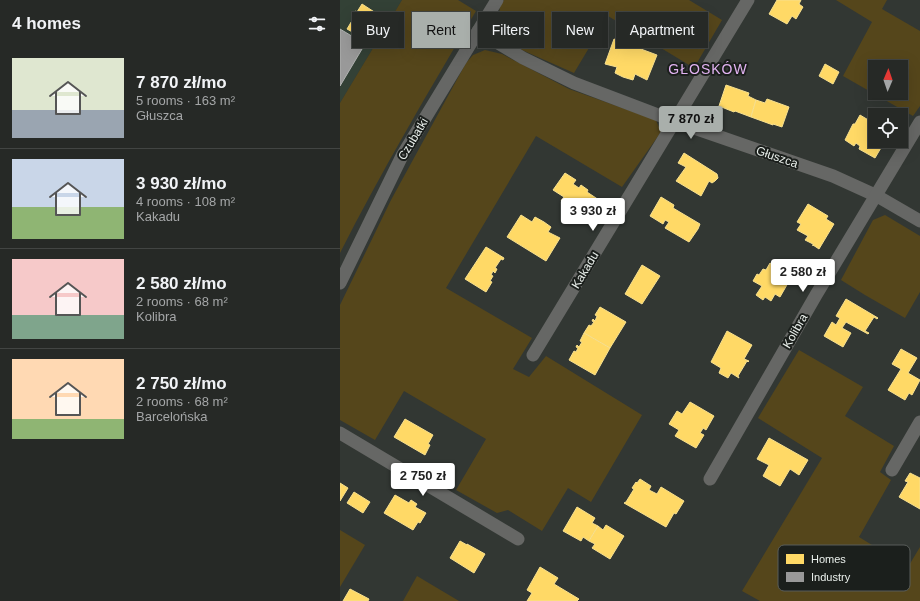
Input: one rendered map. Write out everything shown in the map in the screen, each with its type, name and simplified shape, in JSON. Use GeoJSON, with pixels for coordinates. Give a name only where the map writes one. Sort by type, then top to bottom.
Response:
{"type":"FeatureCollection","features":[{"type":"Feature","properties":{"kind":"street","name":"Czubatki"},"geometry":{"type":"LineString","coordinates":[[490,12],[497,0]]}},
{"type":"Feature","properties":{"kind":"street","name":"Kakadu"},"geometry":{"type":"LineString","coordinates":[[533,356],[748,0]]}},
{"type":"Feature","properties":{"kind":"street","name":"Czubatki"},"geometry":{"type":"LineString","coordinates":[[340,283],[402,156],[478,31]]}},
{"type":"Feature","properties":{"kind":"street","name":"Głuszca"},"geometry":{"type":"LineString","coordinates":[[506,48],[523,58],[574,83],[674,121],[833,176],[877,196],[920,221]]}},
{"type":"Feature","properties":{"kind":"street","name":"Kolibra"},"geometry":{"type":"LineString","coordinates":[[710,479],[812,302],[877,196],[920,122]]}},
{"type":"Feature","properties":{"kind":"street"},"geometry":{"type":"LineString","coordinates":[[892,470],[920,422]]}},
{"type":"Feature","properties":{"kind":"street"},"geometry":{"type":"LineString","coordinates":[[340,433],[518,539]]}},
{"type":"Feature","properties":{"kind":"shaded area"},"geometry":{"type":"Polygon","coordinates":[[[340,0],[402,0],[395,12],[352,12],[352,48],[373,48],[340,103],[340,0]]]}},
{"type":"Feature","properties":{"kind":"shaded area"},"geometry":{"type":"Polygon","coordinates":[[[402,0],[458,0],[476,11],[470,21],[470,12],[412,12],[412,48],[454,48],[389,161],[340,253],[340,103],[373,48],[404,48],[404,12],[395,12],[402,0]]]}},
{"type":"Feature","properties":{"kind":"shaded area"},"geometry":{"type":"Polygon","coordinates":[[[504,0],[689,0],[722,20],[708,44],[708,12],[616,12],[616,21],[608,16],[608,12],[552,12],[552,48],[589,48],[574,73],[520,48],[544,48],[544,12],[500,12],[500,5],[504,0]]]}},
{"type":"Feature","properties":{"kind":"shaded area"},"geometry":{"type":"Polygon","coordinates":[[[836,0],[887,0],[882,9],[920,31],[920,106],[913,116],[908,113],[908,108],[899,108],[885,100],[908,100],[908,60],[868,60],[868,90],[843,76],[872,22],[836,0]]]}},
{"type":"Feature","properties":{"kind":"shaded area"},"geometry":{"type":"Polygon","coordinates":[[[661,48],[706,48],[694,68],[661,48]]]}},
{"type":"Feature","properties":{"kind":"shaded area"},"geometry":{"type":"Polygon","coordinates":[[[485,50],[502,54],[569,89],[656,120],[661,132],[622,187],[536,136],[446,288],[532,338],[513,369],[529,377],[546,356],[642,415],[591,502],[568,488],[542,531],[508,510],[497,513],[456,490],[486,439],[404,391],[375,440],[340,420],[340,305],[391,200],[466,63],[473,55],[485,50]]]}},
{"type":"Feature","properties":{"kind":"shaded area"},"geometry":{"type":"Polygon","coordinates":[[[885,215],[920,236],[920,292],[905,318],[841,280],[873,220],[885,215]]]}},
{"type":"Feature","properties":{"kind":"shaded area"},"geometry":{"type":"Polygon","coordinates":[[[799,350],[863,387],[845,416],[894,446],[880,472],[891,480],[859,537],[872,545],[778,545],[778,591],[910,591],[910,564],[920,547],[920,601],[760,601],[742,591],[822,458],[758,418],[799,350]]]}},
{"type":"Feature","properties":{"kind":"shaded area"},"geometry":{"type":"Polygon","coordinates":[[[340,530],[365,545],[340,587],[340,530]]]}},
{"type":"Feature","properties":{"kind":"shaded area"},"geometry":{"type":"Polygon","coordinates":[[[417,576],[459,601],[403,601],[417,576]]]}},
{"type":"Feature","properties":{"kind":"building: Homes"},"geometry":{"type":"Polygon","coordinates":[[[777,0],[801,0],[799,4],[803,7],[796,19],[792,16],[787,24],[769,14],[777,0]]]}},
{"type":"Feature","properties":{"kind":"building: Homes"},"geometry":{"type":"Polygon","coordinates":[[[362,4],[374,12],[357,12],[362,4]]]}},
{"type":"Feature","properties":{"kind":"building: Homes"},"geometry":{"type":"Polygon","coordinates":[[[352,21],[352,32],[347,29],[352,21]]]}},
{"type":"Feature","properties":{"kind":"building: Homes"},"geometry":{"type":"Polygon","coordinates":[[[614,39],[616,40],[616,48],[638,48],[657,55],[647,80],[635,74],[633,80],[623,77],[615,73],[617,67],[605,64],[614,39]]]}},
{"type":"Feature","properties":{"kind":"building: Homes"},"geometry":{"type":"Polygon","coordinates":[[[825,64],[839,72],[833,84],[819,76],[825,64]]]}},
{"type":"Feature","properties":{"kind":"building: Homes"},"geometry":{"type":"Polygon","coordinates":[[[726,85],[749,93],[748,96],[756,100],[751,117],[719,106],[726,85]]]}},
{"type":"Feature","properties":{"kind":"building: Homes"},"geometry":{"type":"Polygon","coordinates":[[[767,99],[789,107],[782,127],[751,117],[756,100],[765,103],[767,99]]]}},
{"type":"Feature","properties":{"kind":"building: Homes"},"geometry":{"type":"Polygon","coordinates":[[[860,115],[868,120],[868,148],[881,148],[875,158],[859,149],[860,146],[856,143],[854,146],[845,140],[853,124],[855,124],[860,115]]]}},
{"type":"Feature","properties":{"kind":"building: Homes"},"geometry":{"type":"Polygon","coordinates":[[[684,153],[717,174],[718,178],[712,183],[709,181],[701,196],[676,181],[686,167],[678,163],[684,153]]]}},
{"type":"Feature","properties":{"kind":"building: Homes"},"geometry":{"type":"Polygon","coordinates":[[[565,173],[576,180],[573,184],[579,188],[581,185],[588,190],[587,192],[599,200],[590,215],[577,207],[570,206],[561,201],[564,197],[553,190],[565,173]]]}},
{"type":"Feature","properties":{"kind":"building: Homes"},"geometry":{"type":"Polygon","coordinates":[[[661,197],[674,205],[673,208],[700,224],[689,242],[665,228],[669,222],[665,220],[663,224],[650,216],[661,197]]]}},
{"type":"Feature","properties":{"kind":"building: Homes"},"geometry":{"type":"Polygon","coordinates":[[[808,204],[828,216],[826,219],[834,224],[819,249],[805,240],[808,236],[797,230],[801,224],[797,222],[808,204]]]}},
{"type":"Feature","properties":{"kind":"building: Homes"},"geometry":{"type":"Polygon","coordinates":[[[521,215],[532,222],[535,217],[544,222],[551,227],[548,232],[560,238],[546,261],[507,237],[521,215]]]}},
{"type":"Feature","properties":{"kind":"building: Homes"},"geometry":{"type":"Polygon","coordinates":[[[486,247],[504,258],[503,260],[501,259],[495,268],[497,269],[495,273],[493,271],[491,275],[493,276],[490,281],[492,282],[486,292],[465,279],[486,247]]]}},
{"type":"Feature","properties":{"kind":"building: Homes"},"geometry":{"type":"Polygon","coordinates":[[[770,263],[788,274],[783,281],[788,283],[780,297],[775,294],[771,301],[765,297],[763,300],[756,295],[762,286],[753,281],[757,274],[759,275],[763,269],[766,270],[770,263]]]}},
{"type":"Feature","properties":{"kind":"building: Homes"},"geometry":{"type":"Polygon","coordinates":[[[642,265],[660,276],[642,304],[625,294],[642,265]]]}},
{"type":"Feature","properties":{"kind":"building: Homes"},"geometry":{"type":"Polygon","coordinates":[[[846,299],[878,318],[877,319],[874,317],[865,331],[869,333],[868,334],[846,322],[842,328],[851,333],[843,347],[824,336],[832,322],[836,325],[840,318],[836,316],[846,299]]]}},
{"type":"Feature","properties":{"kind":"building: Homes"},"geometry":{"type":"Polygon","coordinates":[[[600,307],[626,322],[610,348],[584,333],[589,325],[591,326],[594,322],[592,321],[593,319],[595,321],[597,316],[595,315],[600,307]]]}},
{"type":"Feature","properties":{"kind":"building: Homes"},"geometry":{"type":"Polygon","coordinates":[[[727,331],[752,345],[744,359],[749,361],[747,361],[738,376],[739,378],[731,373],[728,378],[719,373],[721,368],[711,362],[727,331]]]}},
{"type":"Feature","properties":{"kind":"building: Homes"},"geometry":{"type":"Polygon","coordinates":[[[584,333],[610,348],[595,375],[569,360],[574,351],[576,352],[578,348],[576,347],[577,345],[579,347],[582,342],[580,341],[584,333]]]}},
{"type":"Feature","properties":{"kind":"building: Homes"},"geometry":{"type":"Polygon","coordinates":[[[901,349],[917,358],[908,373],[920,380],[912,395],[909,393],[905,400],[888,390],[901,369],[892,364],[901,349]]]}},
{"type":"Feature","properties":{"kind":"building: Homes"},"geometry":{"type":"Polygon","coordinates":[[[690,402],[714,416],[706,430],[703,428],[700,433],[704,435],[696,448],[675,436],[679,430],[669,424],[677,411],[682,414],[690,402]]]}},
{"type":"Feature","properties":{"kind":"building: Homes"},"geometry":{"type":"Polygon","coordinates":[[[405,419],[433,435],[428,444],[430,445],[425,455],[394,437],[405,419]]]}},
{"type":"Feature","properties":{"kind":"building: Homes"},"geometry":{"type":"Polygon","coordinates":[[[769,438],[808,460],[799,475],[790,469],[780,486],[763,476],[769,465],[757,459],[769,438]]]}},
{"type":"Feature","properties":{"kind":"building: Homes"},"geometry":{"type":"Polygon","coordinates":[[[910,473],[920,478],[920,509],[899,497],[908,482],[905,481],[910,473]]]}},
{"type":"Feature","properties":{"kind":"building: Homes"},"geometry":{"type":"Polygon","coordinates":[[[640,479],[651,486],[649,490],[657,494],[661,487],[684,501],[676,514],[674,513],[666,527],[624,503],[634,489],[632,488],[636,482],[637,483],[640,479]]]}},
{"type":"Feature","properties":{"kind":"building: Homes"},"geometry":{"type":"Polygon","coordinates":[[[340,483],[348,488],[340,501],[340,483]]]}},
{"type":"Feature","properties":{"kind":"building: Homes"},"geometry":{"type":"Polygon","coordinates":[[[354,492],[370,502],[363,513],[347,503],[354,492]]]}},
{"type":"Feature","properties":{"kind":"building: Homes"},"geometry":{"type":"Polygon","coordinates":[[[395,495],[409,503],[411,500],[417,504],[415,507],[426,513],[420,523],[418,522],[413,530],[384,513],[395,495]]]}},
{"type":"Feature","properties":{"kind":"building: Homes"},"geometry":{"type":"Polygon","coordinates":[[[577,507],[595,518],[592,523],[598,526],[589,541],[583,537],[581,541],[563,531],[577,507]]]}},
{"type":"Feature","properties":{"kind":"building: Homes"},"geometry":{"type":"Polygon","coordinates":[[[606,525],[624,536],[610,559],[592,548],[595,544],[589,541],[598,526],[603,530],[606,525]]]}},
{"type":"Feature","properties":{"kind":"building: Homes"},"geometry":{"type":"Polygon","coordinates":[[[460,541],[485,554],[474,573],[450,558],[460,541]]]}},
{"type":"Feature","properties":{"kind":"building: Homes"},"geometry":{"type":"Polygon","coordinates":[[[540,567],[558,578],[554,584],[579,599],[577,601],[527,601],[532,593],[527,590],[540,567]]]}},
{"type":"Feature","properties":{"kind":"building: Homes"},"geometry":{"type":"Polygon","coordinates":[[[350,589],[369,599],[368,601],[343,601],[350,589]]]}},
{"type":"Feature","properties":{"kind":"building: Industry"},"geometry":{"type":"Polygon","coordinates":[[[340,29],[352,36],[352,48],[363,48],[340,86],[340,29]]]}},
{"type":"Feature","properties":{"kind":"district","name":"GŁOSKÓW"},"geometry":{"type":"Point","coordinates":[708,69]}}]}
